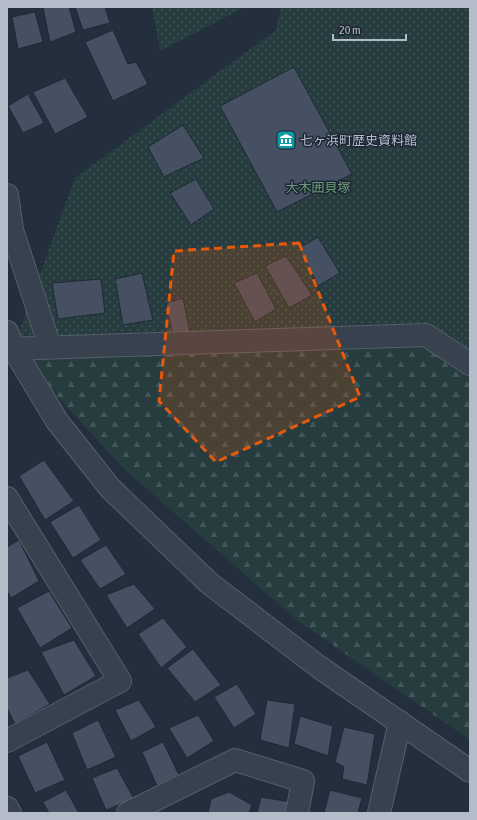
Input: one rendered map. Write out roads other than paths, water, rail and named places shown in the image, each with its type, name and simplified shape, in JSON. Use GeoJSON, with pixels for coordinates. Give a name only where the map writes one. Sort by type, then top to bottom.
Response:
{"type":"FeatureCollection","features":[{"type":"Feature","properties":{"kind":"street"},"geometry":{"type":"LineString","coordinates":[[7,195],[12,230],[50,347]]}},
{"type":"Feature","properties":{"kind":"street"},"geometry":{"type":"LineString","coordinates":[[9,343],[50,347],[426,335],[470,364]]}},
{"type":"Feature","properties":{"kind":"street"},"geometry":{"type":"LineString","coordinates":[[9,343],[58,421],[110,488],[209,583],[319,667],[470,771]]}},
{"type":"Feature","properties":{"kind":"street"},"geometry":{"type":"LineString","coordinates":[[7,498],[120,681],[7,741]]}},
{"type":"Feature","properties":{"kind":"street"},"geometry":{"type":"LineString","coordinates":[[379,813],[400,722]]}},
{"type":"Feature","properties":{"kind":"street"},"geometry":{"type":"LineString","coordinates":[[128,813],[235,760],[303,781],[297,813]]}},
{"type":"Feature","properties":{"kind":"street"},"geometry":{"type":"LineString","coordinates":[[7,808],[10,813]]}},
{"type":"Feature","properties":{"kind":"place","name":"七ヶ浜町歴史資料館"},"geometry":{"type":"Point","coordinates":[286,140]}},
{"type":"Feature","properties":{"kind":"park label","name":"大木囲貝塚"},"geometry":{"type":"Point","coordinates":[318,187]}}]}
